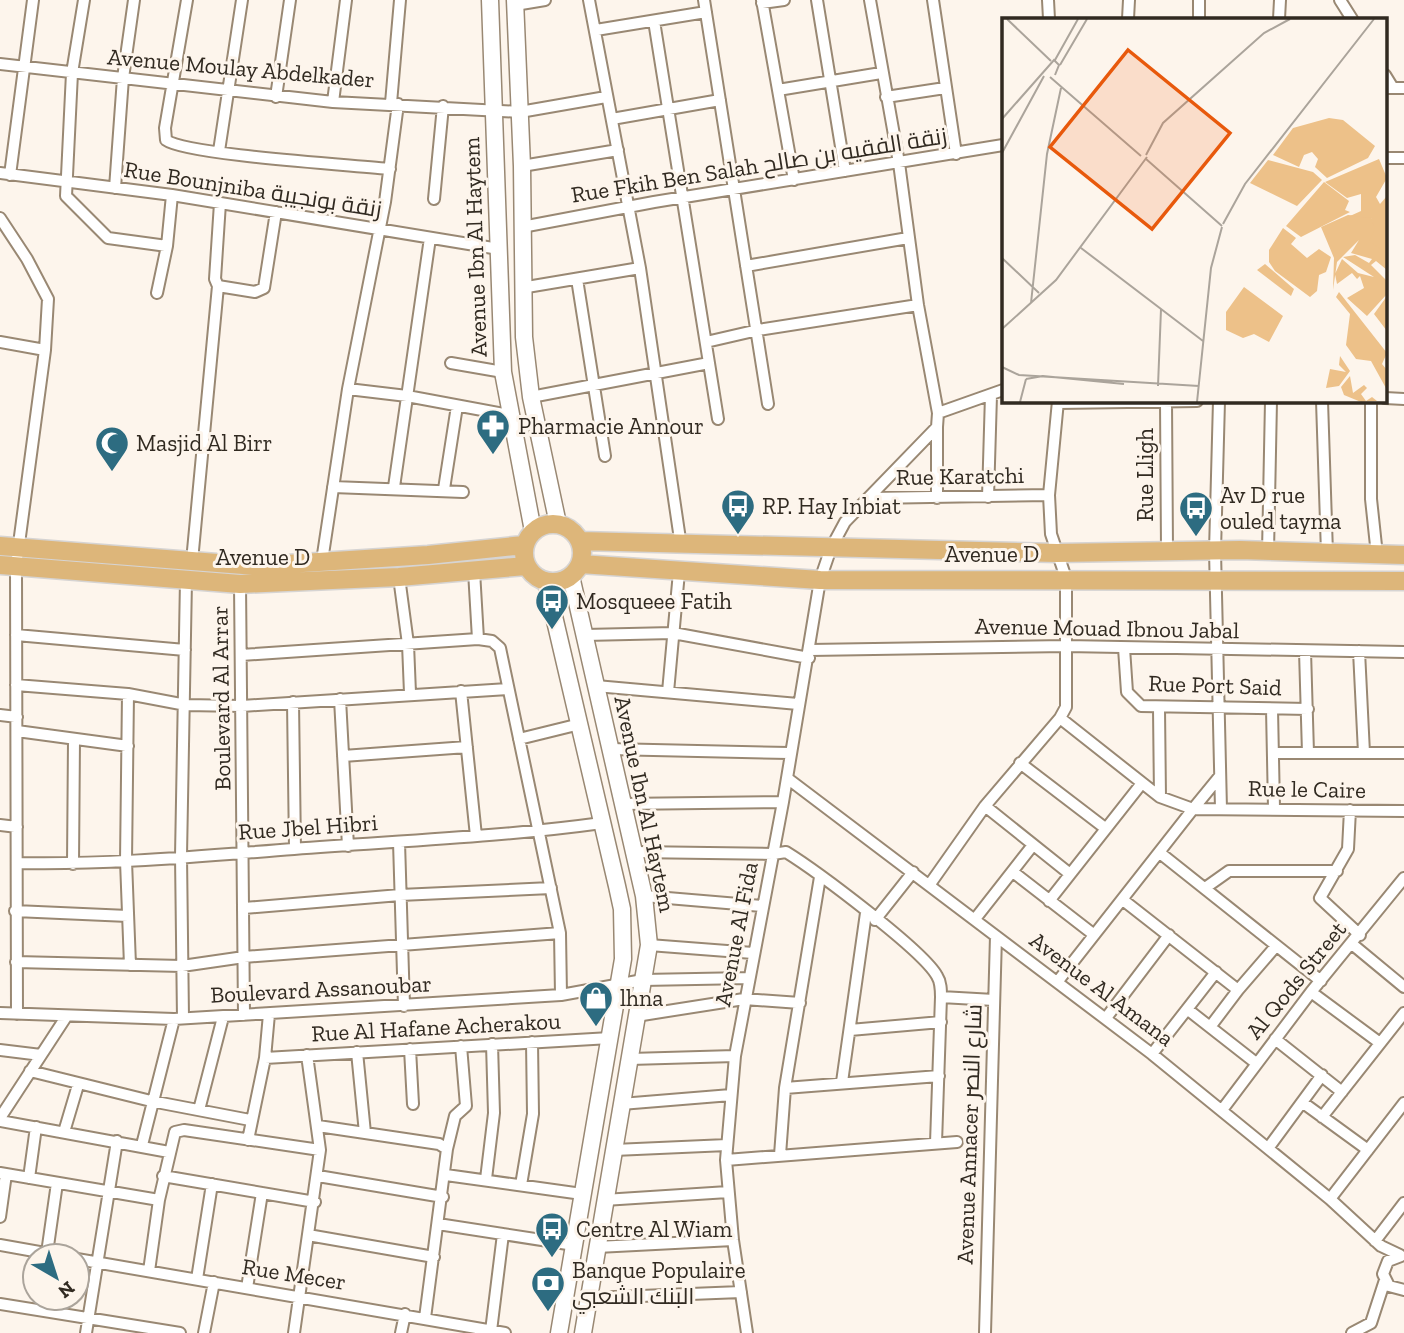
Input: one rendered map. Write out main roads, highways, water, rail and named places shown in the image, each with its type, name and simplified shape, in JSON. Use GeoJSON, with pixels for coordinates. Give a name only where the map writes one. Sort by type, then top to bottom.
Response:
{"type":"FeatureCollection","features":[{"type":"Feature","properties":{"kind":"main road"},"geometry":{"type":"LineString","coordinates":[[549,524],[567,527],[580,541],[576,570],[555,583],[546,582],[531,573],[526,566],[529,538],[549,524]]}},
{"type":"Feature","properties":{"kind":"main road","name":"Avenue D"},"geometry":{"type":"LineString","coordinates":[[0,546],[256,566],[322,562],[529,538]]}},
{"type":"Feature","properties":{"kind":"main road","name":"Avenue D"},"geometry":{"type":"LineString","coordinates":[[580,541],[681,546],[1057,553],[1167,550],[1404,555]]}},
{"type":"Feature","properties":{"kind":"main road"},"geometry":{"type":"LineString","coordinates":[[159,579],[163,559]]}},
{"type":"Feature","properties":{"kind":"main road","name":"Avenue D"},"geometry":{"type":"LineString","coordinates":[[8,566],[240,584],[399,577],[526,566]]}},
{"type":"Feature","properties":{"kind":"main road","name":"Avenue D"},"geometry":{"type":"LineString","coordinates":[[576,570],[679,572],[820,580],[1066,578],[1404,581]]}},
{"type":"Feature","properties":{"kind":"place","name":"Pharmacie Annour"},"geometry":{"type":"Point","coordinates":[493,456]}},
{"type":"Feature","properties":{"kind":"place","name":"Masjid Al Birr"},"geometry":{"type":"Point","coordinates":[112,473]}},
{"type":"Feature","properties":{"kind":"place","name":"RP. Hay Inbiat"},"geometry":{"type":"Point","coordinates":[738,536]}},
{"type":"Feature","properties":{"kind":"place","name":"Av D rue ouled tayma"},"geometry":{"type":"Point","coordinates":[1196,538]}},
{"type":"Feature","properties":{"kind":"place","name":"Mosqueee Fatih"},"geometry":{"type":"Point","coordinates":[552,631]}},
{"type":"Feature","properties":{"kind":"place","name":"lhna"},"geometry":{"type":"Point","coordinates":[596,1028]}},
{"type":"Feature","properties":{"kind":"place","name":"Centre Al Wiam"},"geometry":{"type":"Point","coordinates":[552,1259]}},
{"type":"Feature","properties":{"kind":"place","name":"Banque Populaire البنك الشعبي"},"geometry":{"type":"Point","coordinates":[548,1313]}}]}
